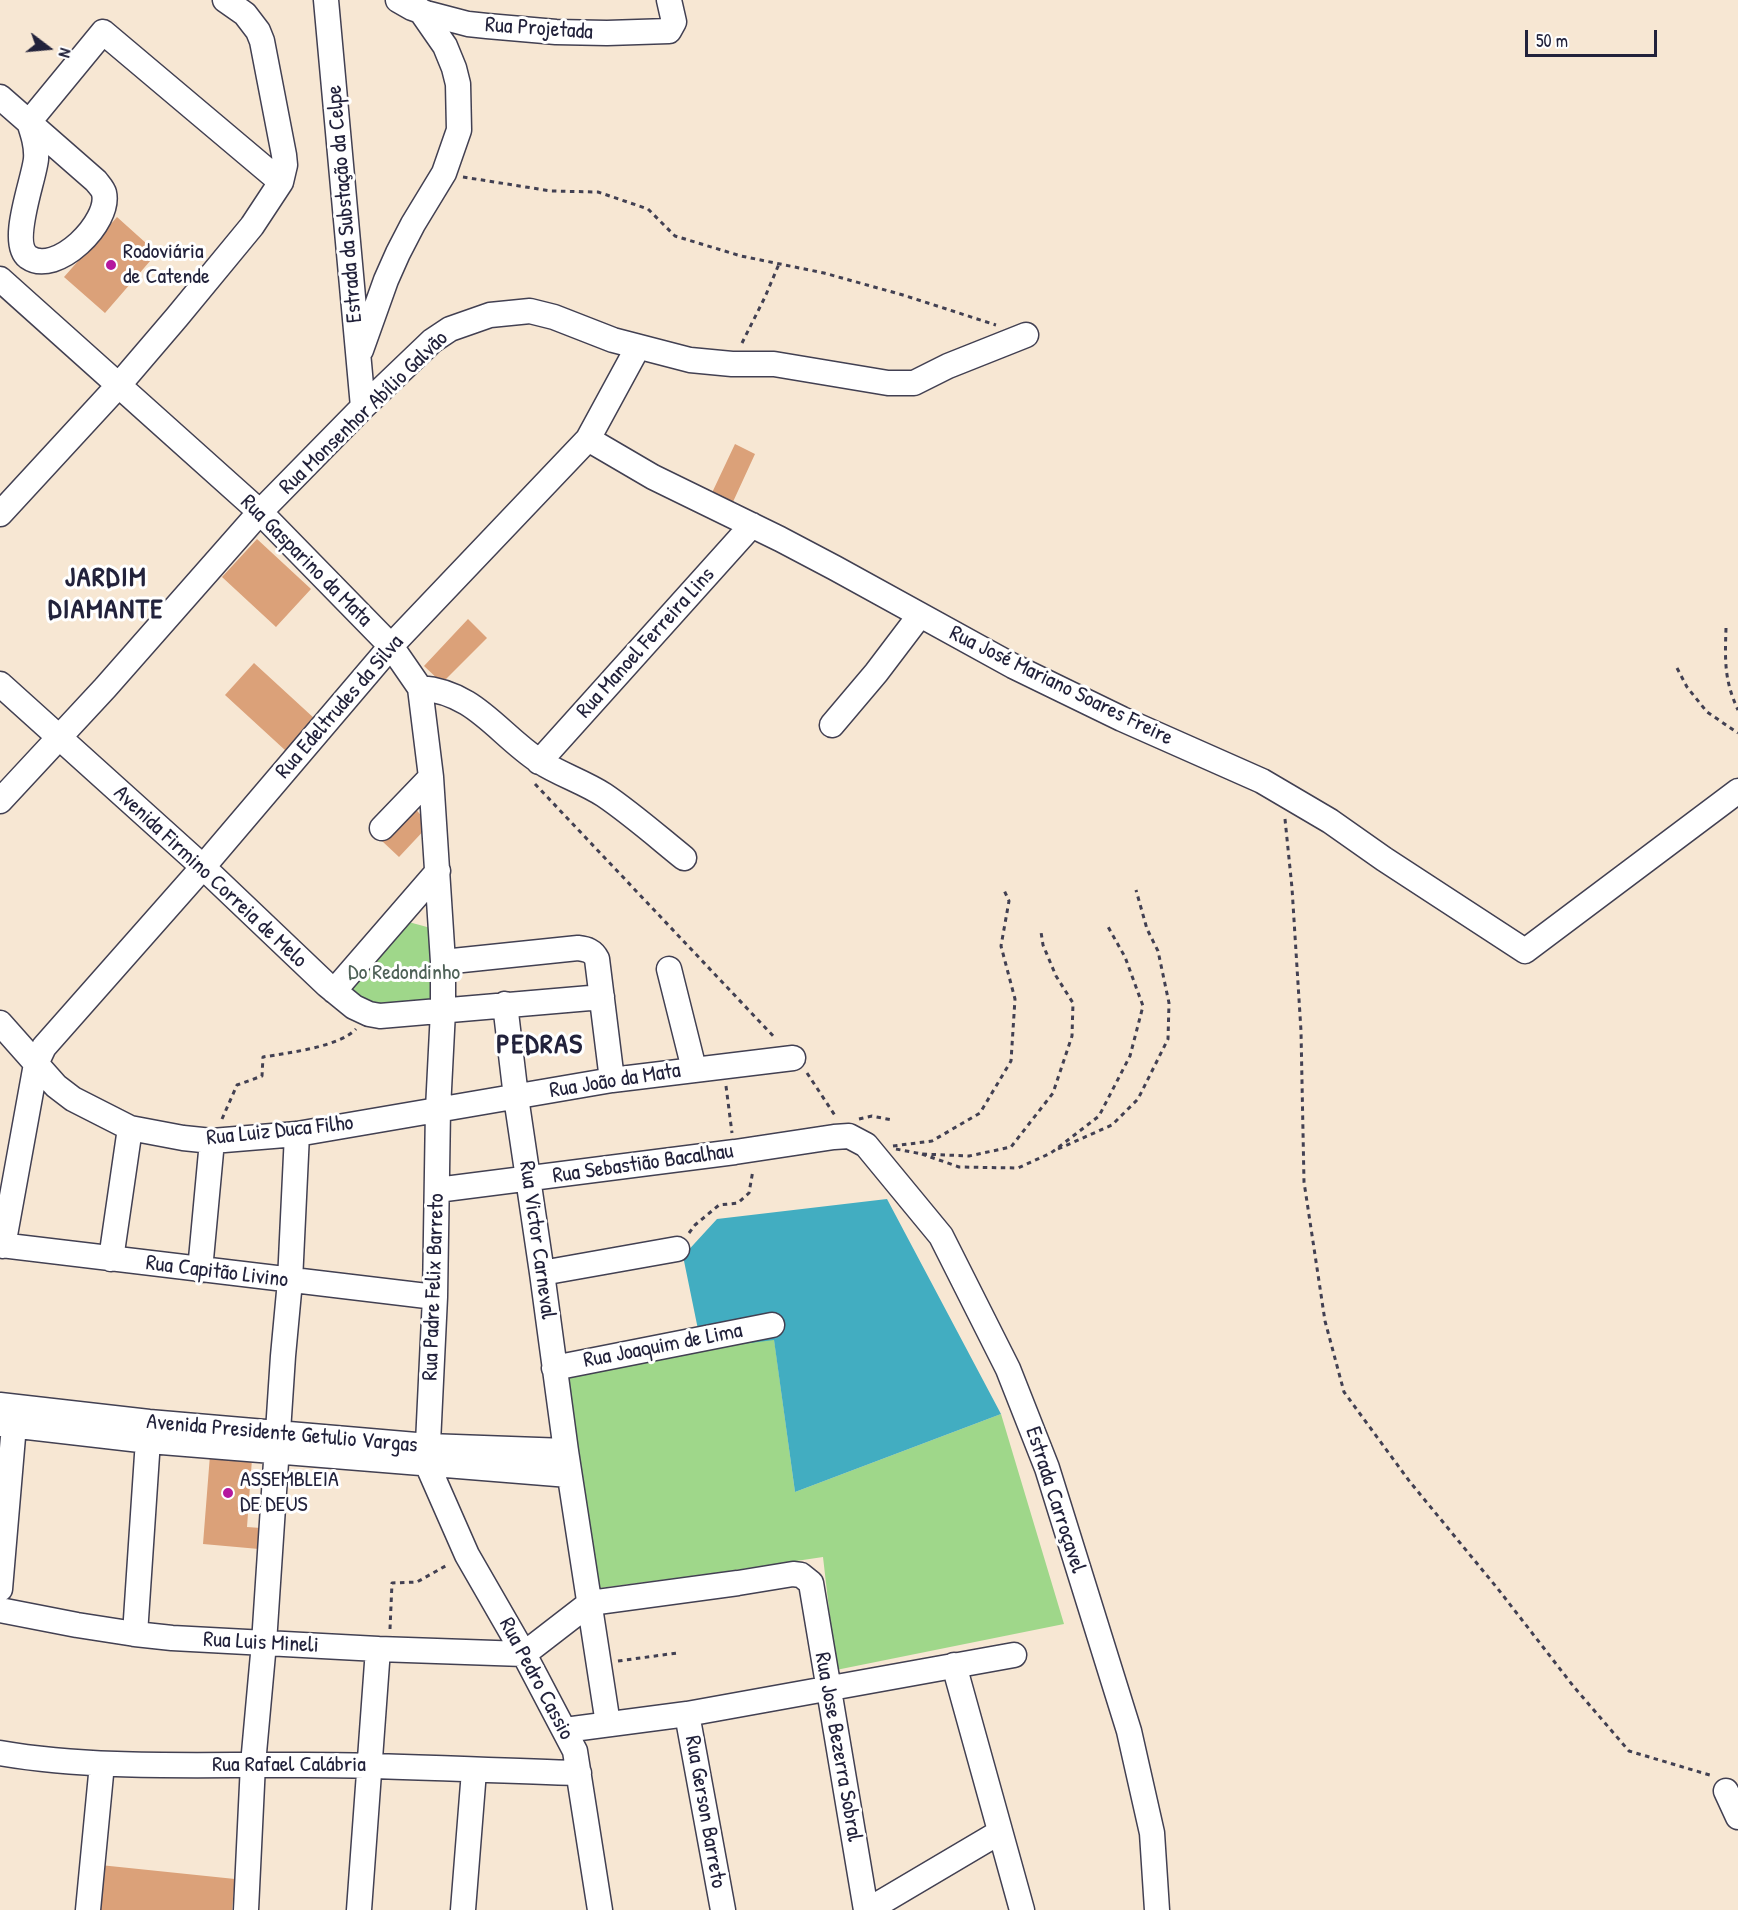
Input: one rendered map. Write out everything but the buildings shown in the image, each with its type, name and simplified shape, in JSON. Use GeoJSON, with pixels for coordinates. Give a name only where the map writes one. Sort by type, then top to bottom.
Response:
{"type":"FeatureCollection","features":[{"type":"Feature","properties":{"kind":"street"},"geometry":{"type":"LineString","coordinates":[[0,514],[177,318],[252,226],[281,182],[285,165],[284,155],[262,40],[245,14],[225,0]]}},
{"type":"Feature","properties":{"kind":"street","name":"Estrada da Substação da Celpe"},"geometry":{"type":"LineString","coordinates":[[326,0],[363,407]]}},
{"type":"Feature","properties":{"kind":"street"},"geometry":{"type":"LineString","coordinates":[[359,357],[386,280],[413,224],[444,173],[459,130],[458,84],[450,55],[409,5]]}},
{"type":"Feature","properties":{"kind":"street","name":"Rua Projetada"},"geometry":{"type":"LineString","coordinates":[[409,5],[468,24],[524,30],[576,32],[669,31],[674,22],[671,8]]}},
{"type":"Feature","properties":{"kind":"street"},"geometry":{"type":"LineString","coordinates":[[29,122],[103,32],[281,182]]}},
{"type":"Feature","properties":{"kind":"street"},"geometry":{"type":"LineString","coordinates":[[0,96],[96,182],[104,192],[104,205],[98,222],[82,241],[65,255],[50,261],[30,258],[23,252],[21,240],[21,225],[36,157],[29,122]]}},
{"type":"Feature","properties":{"kind":"street","name":"Rua Gasparino da Mata"},"geometry":{"type":"LineString","coordinates":[[0,279],[260,512],[391,646],[420,688]]}},
{"type":"Feature","properties":{"kind":"street","name":"Rua Monsenhor Abílio Galvão"},"geometry":{"type":"LineString","coordinates":[[0,801],[105,687],[260,512],[363,407],[432,341],[450,329],[490,315],[540,312],[613,340],[690,360],[732,364],[774,364],[888,383],[914,383],[948,366],[1026,335]]}},
{"type":"Feature","properties":{"kind":"street","name":"Rua Edeltrudes da Silva"},"geometry":{"type":"LineString","coordinates":[[2,1245],[36,1064],[49,1040],[202,867],[391,646],[588,439],[638,347]]}},
{"type":"Feature","properties":{"kind":"street","name":"Rua José Mariano Soares Freire"},"geometry":{"type":"LineString","coordinates":[[588,439],[653,477],[836,568],[1013,666],[1092,705],[1262,782],[1323,816],[1384,859],[1525,951],[1738,791]]}},
{"type":"Feature","properties":{"kind":"street","name":"Rua Manoel Ferreira Lins"},"geometry":{"type":"LineString","coordinates":[[539,762],[752,525]]}},
{"type":"Feature","properties":{"kind":"street"},"geometry":{"type":"LineString","coordinates":[[832,725],[876,673],[920,615]]}},
{"type":"Feature","properties":{"kind":"street","name":"Avenida Firmino Correia de Melo"},"geometry":{"type":"LineString","coordinates":[[0,684],[202,867],[334,991],[354,1007],[369,1014]]}},
{"type":"Feature","properties":{"kind":"street"},"geometry":{"type":"LineString","coordinates":[[420,688],[439,690],[466,701],[539,762],[604,796],[684,858]]}},
{"type":"Feature","properties":{"kind":"street","name":"Rua Padre Felix Barreto"},"geometry":{"type":"LineString","coordinates":[[420,688],[431,777],[443,962],[435,1297],[428,1455]]}},
{"type":"Feature","properties":{"kind":"street"},"geometry":{"type":"LineString","coordinates":[[382,828],[431,777]]}},
{"type":"Feature","properties":{"kind":"street"},"geometry":{"type":"LineString","coordinates":[[334,991],[438,871]]}},
{"type":"Feature","properties":{"kind":"street"},"geometry":{"type":"LineString","coordinates":[[443,962],[578,948],[595,954],[612,1080]]}},
{"type":"Feature","properties":{"kind":"street"},"geometry":{"type":"LineString","coordinates":[[669,969],[694,1070]]}},
{"type":"Feature","properties":{"kind":"street"},"geometry":{"type":"LineString","coordinates":[[369,1014],[380,1016],[602,997]]}},
{"type":"Feature","properties":{"kind":"street","name":"Rua Victor Carneval"},"geometry":{"type":"LineString","coordinates":[[505,1004],[569,1475],[608,1724]]}},
{"type":"Feature","properties":{"kind":"street","name":"Rua Luiz Duca Filho"},"geometry":{"type":"LineString","coordinates":[[0,1023],[56,1086],[73,1099],[130,1128],[212,1141],[297,1134],[438,1109]]}},
{"type":"Feature","properties":{"kind":"street","name":"Rua João da Mata"},"geometry":{"type":"LineString","coordinates":[[438,1109],[612,1080],[793,1058]]}},
{"type":"Feature","properties":{"kind":"street"},"geometry":{"type":"LineString","coordinates":[[111,1259],[130,1128]]}},
{"type":"Feature","properties":{"kind":"street"},"geometry":{"type":"LineString","coordinates":[[246,1910],[253,1764],[290,1281],[297,1134]]}},
{"type":"Feature","properties":{"kind":"street","name":"Rua Sebastião Bacalhau"},"geometry":{"type":"LineString","coordinates":[[437,1190],[528,1180],[849,1136]]}},
{"type":"Feature","properties":{"kind":"street","name":"Estrada Carroçavel"},"geometry":{"type":"LineString","coordinates":[[849,1136],[866,1145],[941,1236],[1008,1369],[1047,1468],[1129,1731],[1152,1833],[1157,1910]]}},
{"type":"Feature","properties":{"kind":"street"},"geometry":{"type":"LineString","coordinates":[[200,1270],[212,1141]]}},
{"type":"Feature","properties":{"kind":"street","name":"Rua Capitão Livino"},"geometry":{"type":"LineString","coordinates":[[2,1245],[435,1297]]}},
{"type":"Feature","properties":{"kind":"street"},"geometry":{"type":"LineString","coordinates":[[542,1273],[677,1249]]}},
{"type":"Feature","properties":{"kind":"street","name":"Rua Joaquim de Lima"},"geometry":{"type":"LineString","coordinates":[[554,1368],[772,1325]]}},
{"type":"Feature","properties":{"kind":"street"},"geometry":{"type":"LineString","coordinates":[[0,1589],[8,1415]]}},
{"type":"Feature","properties":{"kind":"street","name":"Avenida Presidente Getulio Vargas"},"geometry":{"type":"LineString","coordinates":[[8,1415],[149,1432],[428,1455],[569,1475]]}},
{"type":"Feature","properties":{"kind":"street"},"geometry":{"type":"LineString","coordinates":[[135,1634],[149,1432]]}},
{"type":"Feature","properties":{"kind":"street","name":"Avenida Presidente Getulio Vargas"},"geometry":{"type":"LineString","coordinates":[[428,1455],[566,1451]]}},
{"type":"Feature","properties":{"kind":"street","name":"Rua Pedro Cassio"},"geometry":{"type":"LineString","coordinates":[[428,1455],[467,1555],[525,1654],[575,1751],[600,1910]]}},
{"type":"Feature","properties":{"kind":"street","name":"Rua Jose Bezerra Sobral"},"geometry":{"type":"LineString","coordinates":[[590,1603],[793,1574],[801,1575],[811,1583],[867,1910]]}},
{"type":"Feature","properties":{"kind":"street"},"geometry":{"type":"LineString","coordinates":[[525,1654],[590,1603]]}},
{"type":"Feature","properties":{"kind":"street","name":"Rua Luis Mineli"},"geometry":{"type":"LineString","coordinates":[[0,1610],[135,1634],[264,1643],[525,1654]]}},
{"type":"Feature","properties":{"kind":"street"},"geometry":{"type":"LineString","coordinates":[[359,1910],[371,1765],[384,1649]]}},
{"type":"Feature","properties":{"kind":"street"},"geometry":{"type":"LineString","coordinates":[[565,1730],[687,1714],[1014,1655]]}},
{"type":"Feature","properties":{"kind":"street"},"geometry":{"type":"LineString","coordinates":[[954,1665],[1022,1910]]}},
{"type":"Feature","properties":{"kind":"street","name":"Rua Gerson Barreto"},"geometry":{"type":"LineString","coordinates":[[687,1714],[723,1910]]}},
{"type":"Feature","properties":{"kind":"street","name":"Rua Rafael Calábria"},"geometry":{"type":"LineString","coordinates":[[0,1753],[102,1764],[371,1765],[474,1771],[579,1773]]}},
{"type":"Feature","properties":{"kind":"street"},"geometry":{"type":"LineString","coordinates":[[88,1910],[102,1764]]}},
{"type":"Feature","properties":{"kind":"street"},"geometry":{"type":"LineString","coordinates":[[463,1910],[474,1771]]}},
{"type":"Feature","properties":{"kind":"street"},"geometry":{"type":"LineString","coordinates":[[1726,1791],[1738,1817]]}},
{"type":"Feature","properties":{"kind":"street"},"geometry":{"type":"LineString","coordinates":[[867,1910],[1000,1832]]}},
{"type":"Feature","properties":{"kind":"path"},"geometry":{"type":"LineString","coordinates":[[444,173],[551,191],[598,192],[648,209],[675,236],[741,256],[824,273],[903,295],[1026,335]]}},
{"type":"Feature","properties":{"kind":"path"},"geometry":{"type":"LineString","coordinates":[[732,364],[779,264]]}},
{"type":"Feature","properties":{"kind":"path"},"geometry":{"type":"LineString","coordinates":[[1726,628],[1725,659],[1730,691],[1738,710]]}},
{"type":"Feature","properties":{"kind":"path"},"geometry":{"type":"LineString","coordinates":[[1677,668],[1687,687],[1707,712],[1738,733]]}},
{"type":"Feature","properties":{"kind":"path"},"geometry":{"type":"LineString","coordinates":[[539,762],[528,777],[804,1069],[849,1136]]}},
{"type":"Feature","properties":{"kind":"path"},"geometry":{"type":"LineString","coordinates":[[1282,793],[1292,888],[1301,1031],[1304,1182],[1325,1321],[1344,1392],[1410,1482],[1498,1589],[1574,1687],[1629,1751],[1715,1777],[1726,1791]]}},
{"type":"Feature","properties":{"kind":"path"},"geometry":{"type":"LineString","coordinates":[[1004,890],[1010,902],[1001,946],[1015,999],[1011,1061],[980,1113],[932,1141],[885,1148],[922,1154],[969,1156],[1011,1147],[1053,1093],[1072,1036],[1073,1003],[1056,976],[1043,945],[1041,932]]}},
{"type":"Feature","properties":{"kind":"path"},"geometry":{"type":"LineString","coordinates":[[922,1154],[959,1167],[1018,1168],[1112,1125],[1138,1099],[1168,1039],[1169,1003],[1158,951],[1147,929],[1136,890]]}},
{"type":"Feature","properties":{"kind":"path"},"geometry":{"type":"LineString","coordinates":[[1051,1153],[1099,1116],[1130,1056],[1143,1006],[1125,957],[1107,924]]}},
{"type":"Feature","properties":{"kind":"path"},"geometry":{"type":"LineString","coordinates":[[212,1141],[237,1084],[262,1076],[263,1056],[306,1051],[350,1035],[369,1014]]}},
{"type":"Feature","properties":{"kind":"path"},"geometry":{"type":"LineString","coordinates":[[677,1249],[695,1225],[719,1205],[738,1203],[749,1193],[754,1159],[744,1151],[724,1067]]}},
{"type":"Feature","properties":{"kind":"path"},"geometry":{"type":"LineString","coordinates":[[849,1136],[852,1124],[859,1119],[872,1116],[892,1120]]}},
{"type":"Feature","properties":{"kind":"path"},"geometry":{"type":"LineString","coordinates":[[384,1649],[392,1583],[417,1582],[467,1555]]}},
{"type":"Feature","properties":{"kind":"path"},"geometry":{"type":"LineString","coordinates":[[599,1664],[677,1653]]}},
{"type":"Feature","properties":{"kind":"green space","name":"Do Redondinho"},"geometry":{"type":"Polygon","coordinates":[[[405,921],[438,930],[440,1007],[371,1006],[347,995],[405,921]]]}},
{"type":"Feature","properties":{"kind":"green space"},"geometry":{"type":"Polygon","coordinates":[[[774,1339],[795,1492],[1001,1414],[1064,1624],[836,1670],[823,1557],[600,1588],[567,1373],[702,1349],[774,1339]]]}},
{"type":"Feature","properties":{"kind":"water"},"geometry":{"type":"Polygon","coordinates":[[[887,1199],[1001,1414],[795,1492],[774,1340],[702,1349],[683,1256],[717,1219],[887,1199]]]}},
{"type":"Feature","properties":{"kind":"place","name":"Rodoviária de Catende"},"geometry":{"type":"Point","coordinates":[111,265]}},
{"type":"Feature","properties":{"kind":"place","name":"ASSEMBLEIA DE DEUS"},"geometry":{"type":"Point","coordinates":[228,1493]}},
{"type":"Feature","properties":{"kind":"district","name":"JARDIM DIAMANTE"},"geometry":{"type":"Point","coordinates":[106,595]}},
{"type":"Feature","properties":{"kind":"district","name":"PEDRAS"},"geometry":{"type":"Point","coordinates":[540,1046]}}]}
